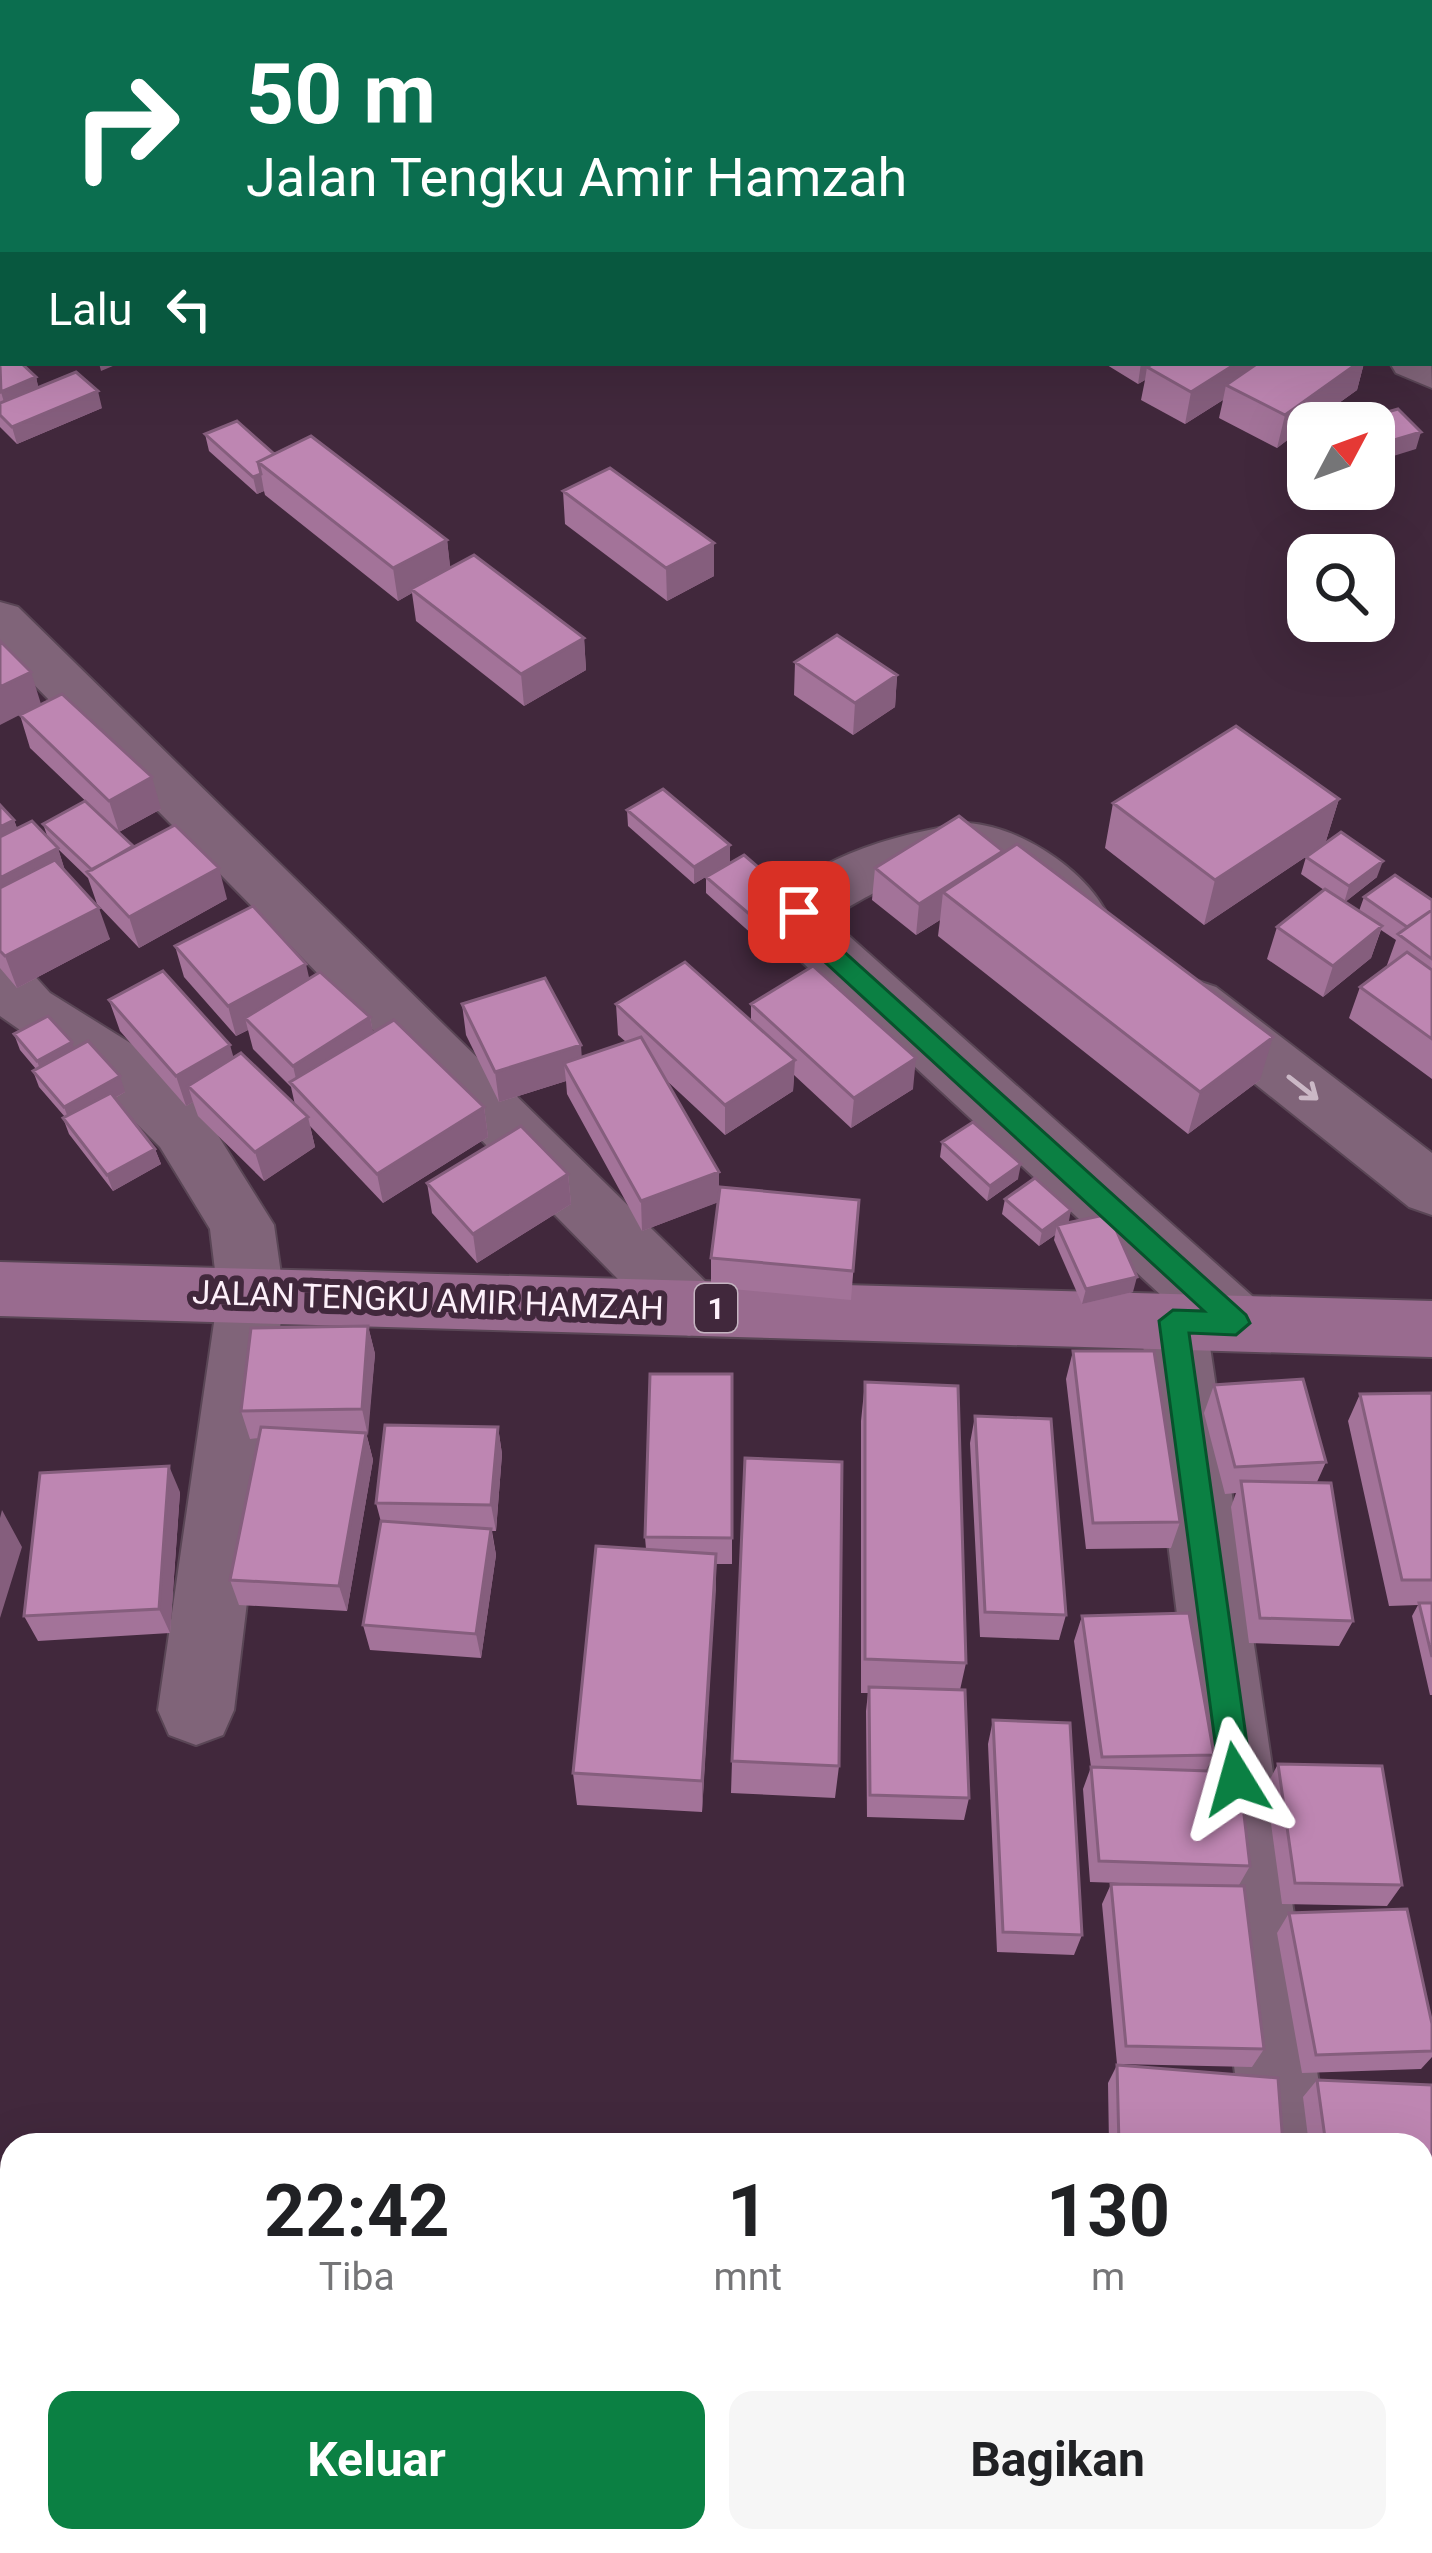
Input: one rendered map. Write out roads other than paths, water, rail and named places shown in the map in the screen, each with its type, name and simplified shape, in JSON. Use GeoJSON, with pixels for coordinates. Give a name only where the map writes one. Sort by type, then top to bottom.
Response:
{"type":"FeatureCollection","features":[{"type":"Feature","properties":{"kind":"main road","name":"JALAN TENGKU AMIR HAMZAH"},"geometry":{"type":"LineString","coordinates":[[0,1289],[1432,1329]]}},
{"type":"Feature","properties":{"kind":"street"},"geometry":{"type":"LineString","coordinates":[[0,619],[689,1308]]}},
{"type":"Feature","properties":{"kind":"street"},"geometry":{"type":"LineString","coordinates":[[1285,2133],[1205,1322],[810,935],[797,917],[824,893],[949,842],[974,842],[1002,852],[1432,1190]]}},
{"type":"Feature","properties":{"kind":"street"},"geometry":{"type":"LineString","coordinates":[[0,977],[28,1009],[118,1066],[182,1130],[242,1225],[251,1295],[196,1710]]}}]}
